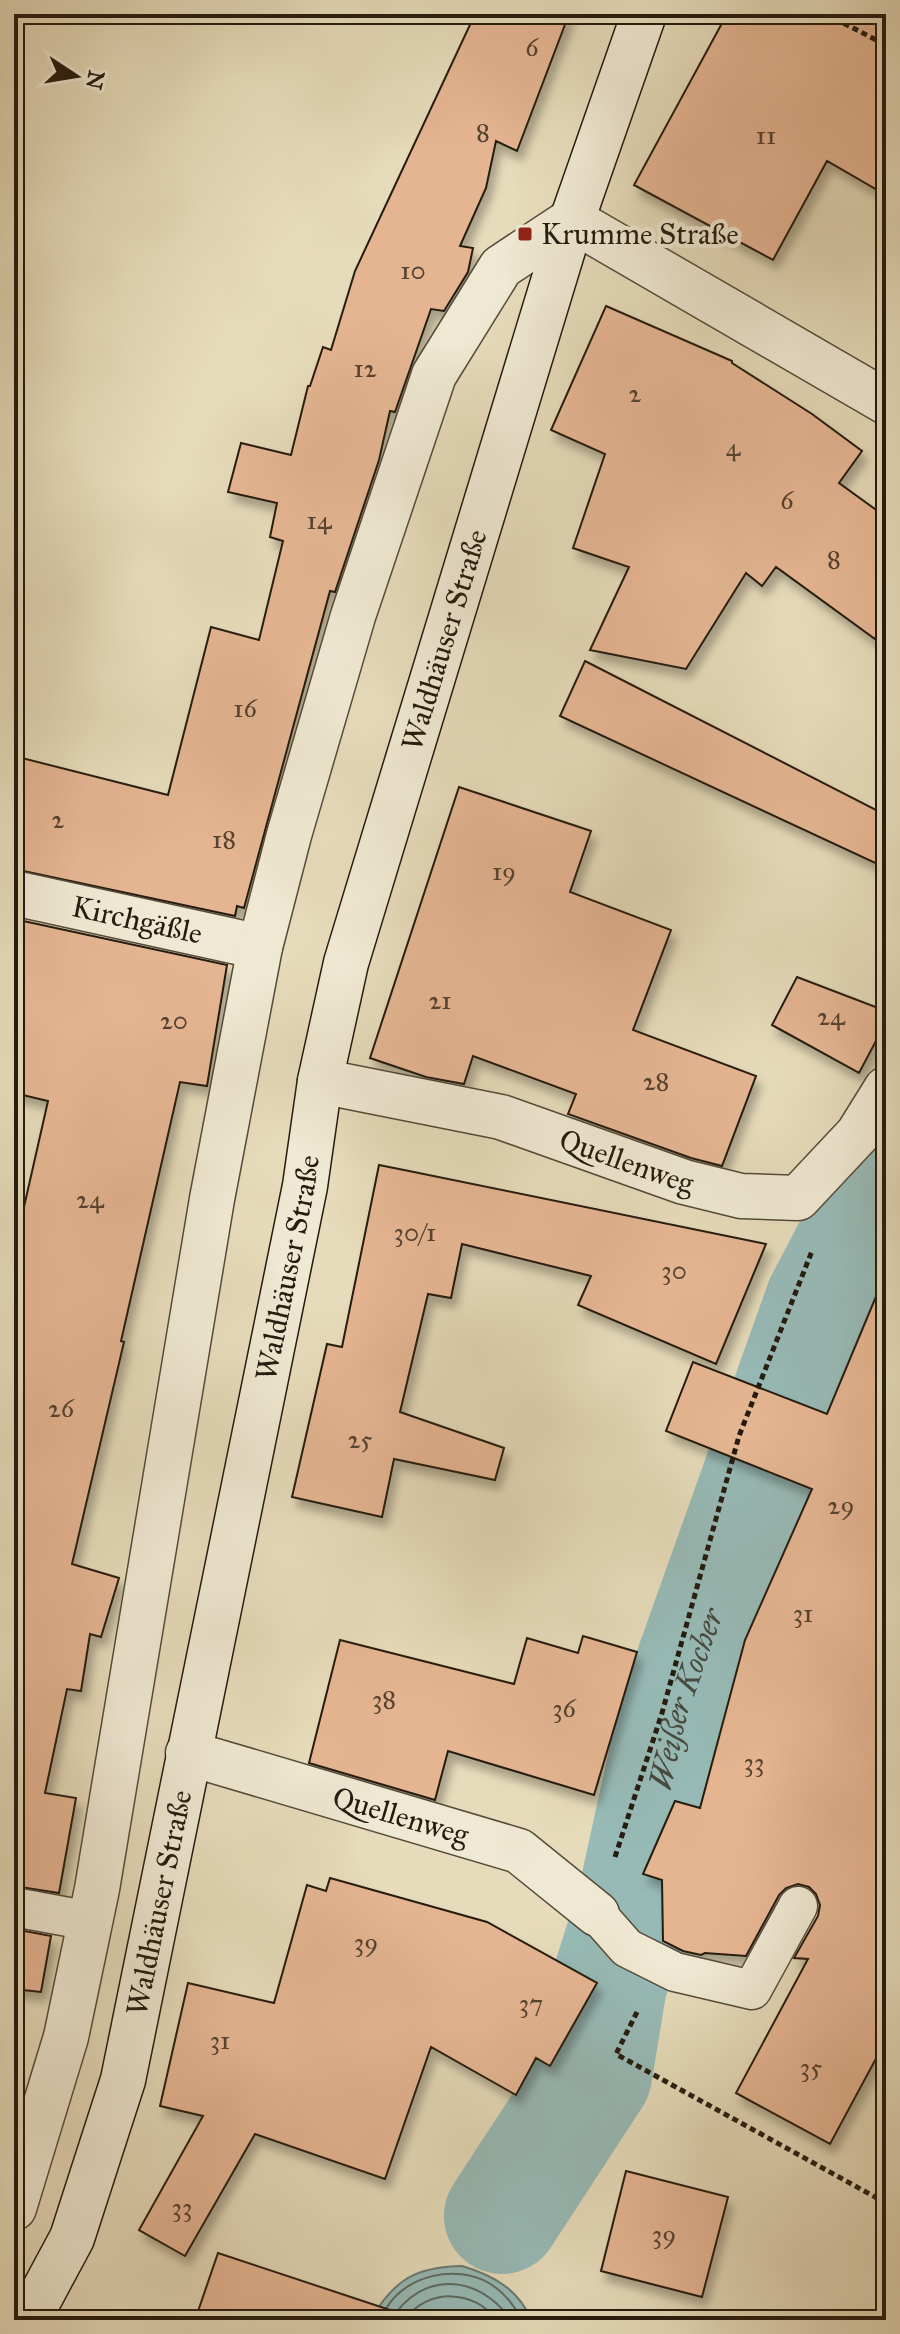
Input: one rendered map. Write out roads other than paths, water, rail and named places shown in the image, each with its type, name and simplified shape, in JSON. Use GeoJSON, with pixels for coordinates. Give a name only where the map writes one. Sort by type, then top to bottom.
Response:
{"type":"FeatureCollection","features":[{"type":"Feature","properties":{"kind":"street","name":"Waldhäuser Straße"},"geometry":{"type":"LineString","coordinates":[[28,2320],[72,2238],[123,2080],[305,1186],[320,1081],[346,963],[572,220],[644,14]]}},
{"type":"Feature","properties":{"kind":"street","name":"Waldhäuser Straße"},"geometry":{"type":"LineString","coordinates":[[14,2208],[66,2037],[90,1921],[212,1199],[260,947],[289,835],[353,616],[434,375],[501,267],[572,220]]}},
{"type":"Feature","properties":{"kind":"street"},"geometry":{"type":"LineString","coordinates":[[572,220],[886,402]]}},
{"type":"Feature","properties":{"kind":"street","name":"Kirchgäßle"},"geometry":{"type":"LineString","coordinates":[[14,893],[260,947]]}},
{"type":"Feature","properties":{"kind":"street","name":"Quellenweg"},"geometry":{"type":"LineString","coordinates":[[320,1081],[501,1117],[684,1182],[741,1196],[798,1198],[858,1134],[886,1089]]}},
{"type":"Feature","properties":{"kind":"street","name":"Quellenweg"},"geometry":{"type":"LineString","coordinates":[[188,1753],[519,1851],[597,1914]]}},
{"type":"Feature","properties":{"kind":"lane"},"geometry":{"type":"LineString","coordinates":[[597,1914],[627,1948],[675,1972],[752,1990],[798,1906]]}},
{"type":"Feature","properties":{"kind":"lane"},"geometry":{"type":"LineString","coordinates":[[14,1907],[90,1921]]}},
{"type":"Feature","properties":{"kind":"water"},"geometry":{"type":"Polygon","coordinates":[[[462,2266],[484,2274],[512,2292],[531,2320],[370,2320],[388,2294],[408,2278],[431,2269],[462,2266]]]}},
{"type":"Feature","properties":{"kind":"waterway","name":"Weißer Kocher"},"geometry":{"type":"LineString","coordinates":[[502,2216],[594,2075],[609,1984],[635,1902],[677,1711],[823,1302],[886,1182]]}},
{"type":"Feature","properties":{"kind":"place","name":"Krumme Straße"},"geometry":{"type":"Point","coordinates":[525,234]}}]}
